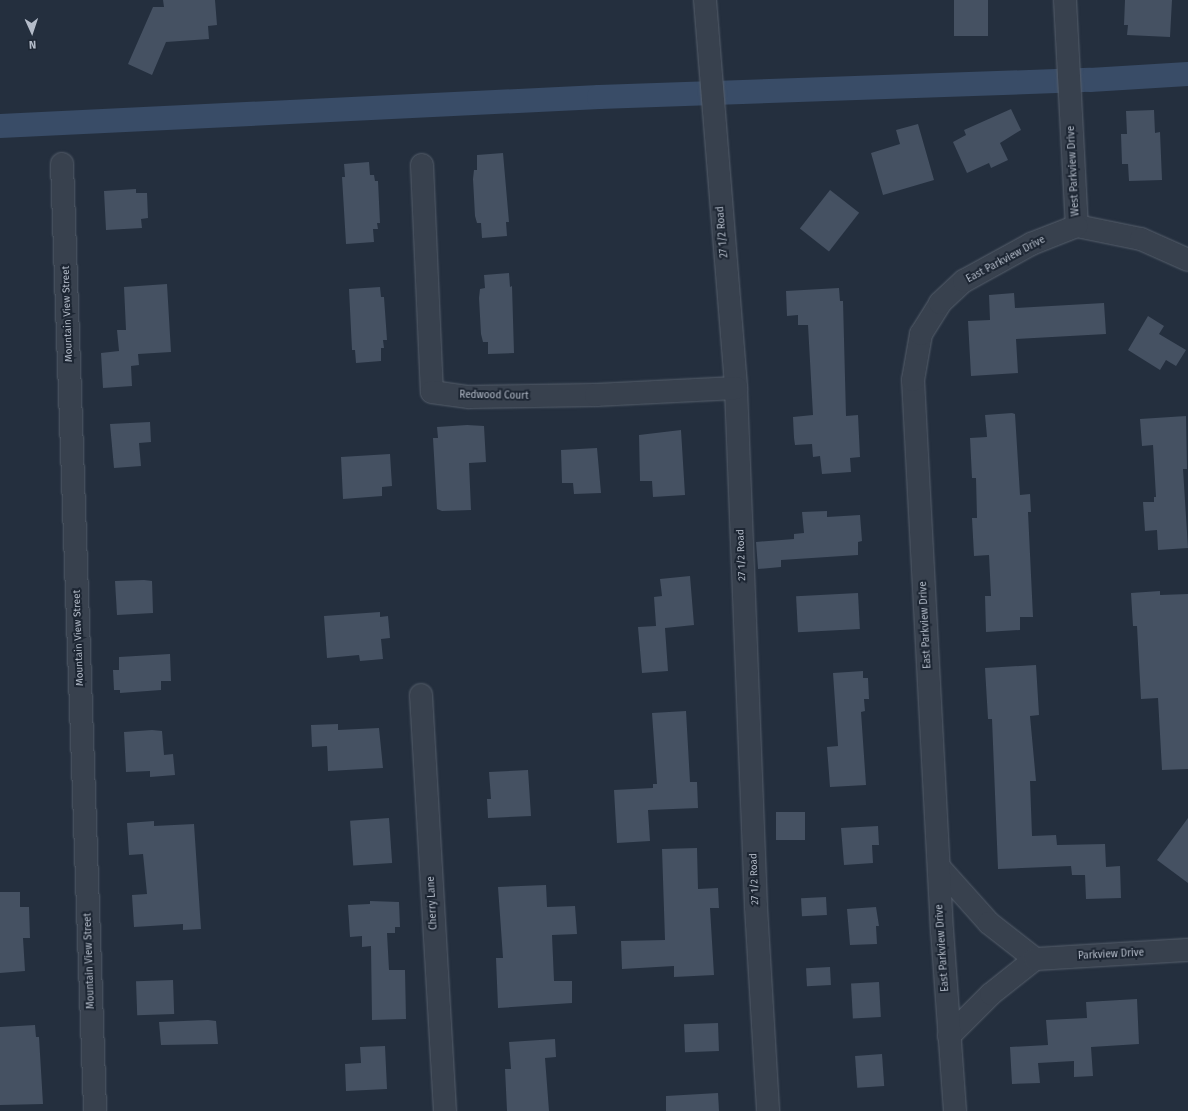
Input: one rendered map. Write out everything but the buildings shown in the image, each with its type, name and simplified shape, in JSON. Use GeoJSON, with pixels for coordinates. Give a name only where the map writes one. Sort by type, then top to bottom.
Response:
{"type":"FeatureCollection","features":[{"type":"Feature","properties":{"kind":"street","name":"27 1/2 Road"},"geometry":{"type":"LineString","coordinates":[[705,0],[736,388],[756,907],[768,1111]]}},
{"type":"Feature","properties":{"kind":"street","name":"West Parkview Drive"},"geometry":{"type":"LineString","coordinates":[[1066,0],[1077,226],[1140,239],[1188,260]]}},
{"type":"Feature","properties":{"kind":"street","name":"Mountain View Street"},"geometry":{"type":"LineString","coordinates":[[62,164],[95,1111]]}},
{"type":"Feature","properties":{"kind":"street","name":"Redwood Court"},"geometry":{"type":"LineString","coordinates":[[422,164],[432,392],[470,398],[596,395],[736,388]]}},
{"type":"Feature","properties":{"kind":"street","name":"East Parkview Drive"},"geometry":{"type":"LineString","coordinates":[[955,1111],[939,867],[913,380],[920,334],[940,303],[964,281],[1031,244],[1077,226]]}},
{"type":"Feature","properties":{"kind":"street","name":"Cherry Lane"},"geometry":{"type":"LineString","coordinates":[[421,695],[445,1111]]}},
{"type":"Feature","properties":{"kind":"street"},"geometry":{"type":"LineString","coordinates":[[939,867],[990,923],[1034,959],[991,994],[949,1036]]}},
{"type":"Feature","properties":{"kind":"street","name":"Parkview Drive"},"geometry":{"type":"LineString","coordinates":[[1034,959],[1188,950]]}},
{"type":"Feature","properties":{"kind":"waterway"},"geometry":{"type":"LineString","coordinates":[[0,126],[599,97],[1090,80],[1188,74]]}}]}
